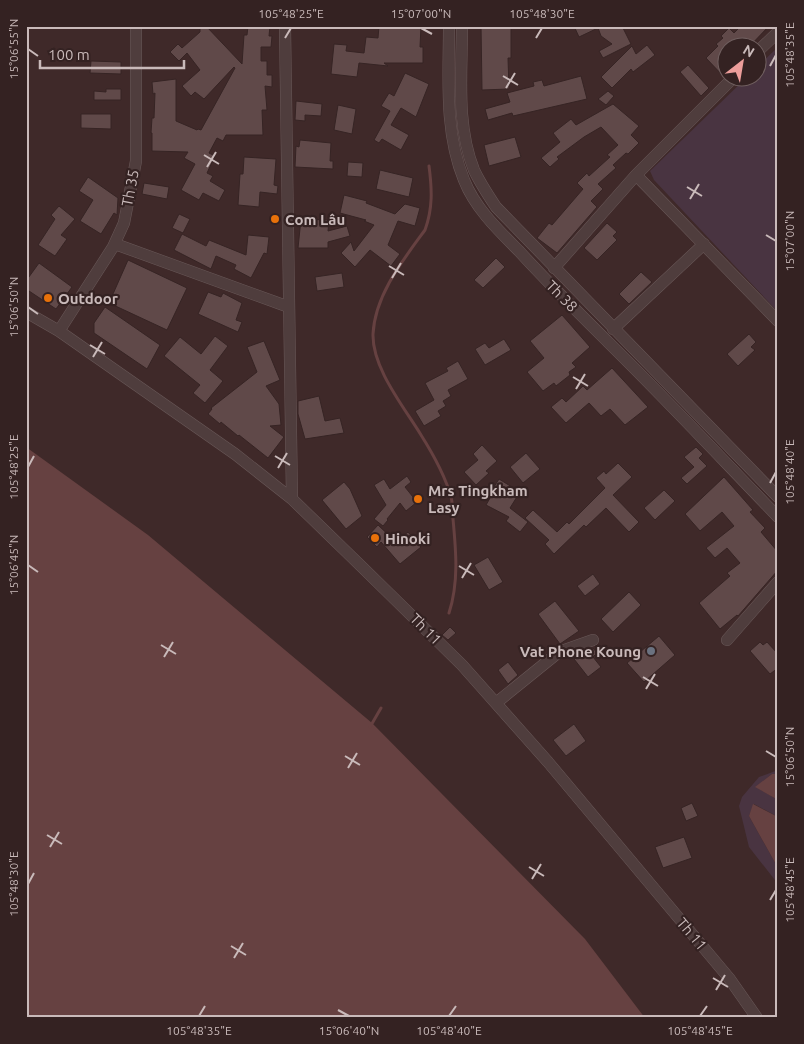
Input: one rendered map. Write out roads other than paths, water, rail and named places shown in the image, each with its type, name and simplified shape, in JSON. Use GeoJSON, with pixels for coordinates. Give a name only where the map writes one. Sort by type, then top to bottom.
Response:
{"type":"FeatureCollection","features":[{"type":"Feature","properties":{"kind":"street","name":"Th 35"},"geometry":{"type":"LineString","coordinates":[[60,331],[115,244],[124,223],[136,161],[136,26]]}},
{"type":"Feature","properties":{"kind":"street"},"geometry":{"type":"LineString","coordinates":[[285,26],[292,499]]}},
{"type":"Feature","properties":{"kind":"street","name":"Th 38"},"geometry":{"type":"LineString","coordinates":[[449,26],[449,120],[464,182],[476,201],[491,222],[547,281],[778,517]]}},
{"type":"Feature","properties":{"kind":"street","name":"Th 38"},"geometry":{"type":"LineString","coordinates":[[462,26],[462,118],[474,171],[496,207],[778,497]]}},
{"type":"Feature","properties":{"kind":"street"},"geometry":{"type":"LineString","coordinates":[[766,44],[778,32]]}},
{"type":"Feature","properties":{"kind":"street"},"geometry":{"type":"LineString","coordinates":[[554,268],[636,175],[723,88]]}},
{"type":"Feature","properties":{"kind":"street"},"geometry":{"type":"LineString","coordinates":[[636,175],[778,321]]}},
{"type":"Feature","properties":{"kind":"street"},"geometry":{"type":"LineString","coordinates":[[115,244],[289,307]]}},
{"type":"Feature","properties":{"kind":"street"},"geometry":{"type":"LineString","coordinates":[[613,329],[704,244]]}},
{"type":"Feature","properties":{"kind":"street","name":"Th 11"},"geometry":{"type":"LineString","coordinates":[[26,312],[60,331],[235,454],[292,499],[421,624],[496,703],[548,762],[729,978],[757,1018]]}},
{"type":"Feature","properties":{"kind":"street"},"geometry":{"type":"LineString","coordinates":[[727,640],[778,582]]}},
{"type":"Feature","properties":{"kind":"street"},"geometry":{"type":"LineString","coordinates":[[496,703],[559,652],[593,640]]}},
{"type":"Feature","properties":{"kind":"waterway"},"geometry":{"type":"LineString","coordinates":[[429,166],[431,198],[425,230],[399,266],[385,292],[379,306],[373,334],[374,347],[383,374],[434,457],[451,497],[456,566],[454,590],[449,613]]}},
{"type":"Feature","properties":{"kind":"waterway"},"geometry":{"type":"LineString","coordinates":[[370,727],[381,708]]}},
{"type":"Feature","properties":{"kind":"place","name":"Com Lâu"},"geometry":{"type":"Point","coordinates":[275,219]}},
{"type":"Feature","properties":{"kind":"place","name":"Outdoor"},"geometry":{"type":"Point","coordinates":[48,298]}},
{"type":"Feature","properties":{"kind":"place","name":"Mrs Tingkham Lasy"},"geometry":{"type":"Point","coordinates":[418,499]}},
{"type":"Feature","properties":{"kind":"place","name":"Hinoki"},"geometry":{"type":"Point","coordinates":[375,538]}},
{"type":"Feature","properties":{"kind":"place","name":"Vat Phone Koung"},"geometry":{"type":"Point","coordinates":[651,651]}}]}
